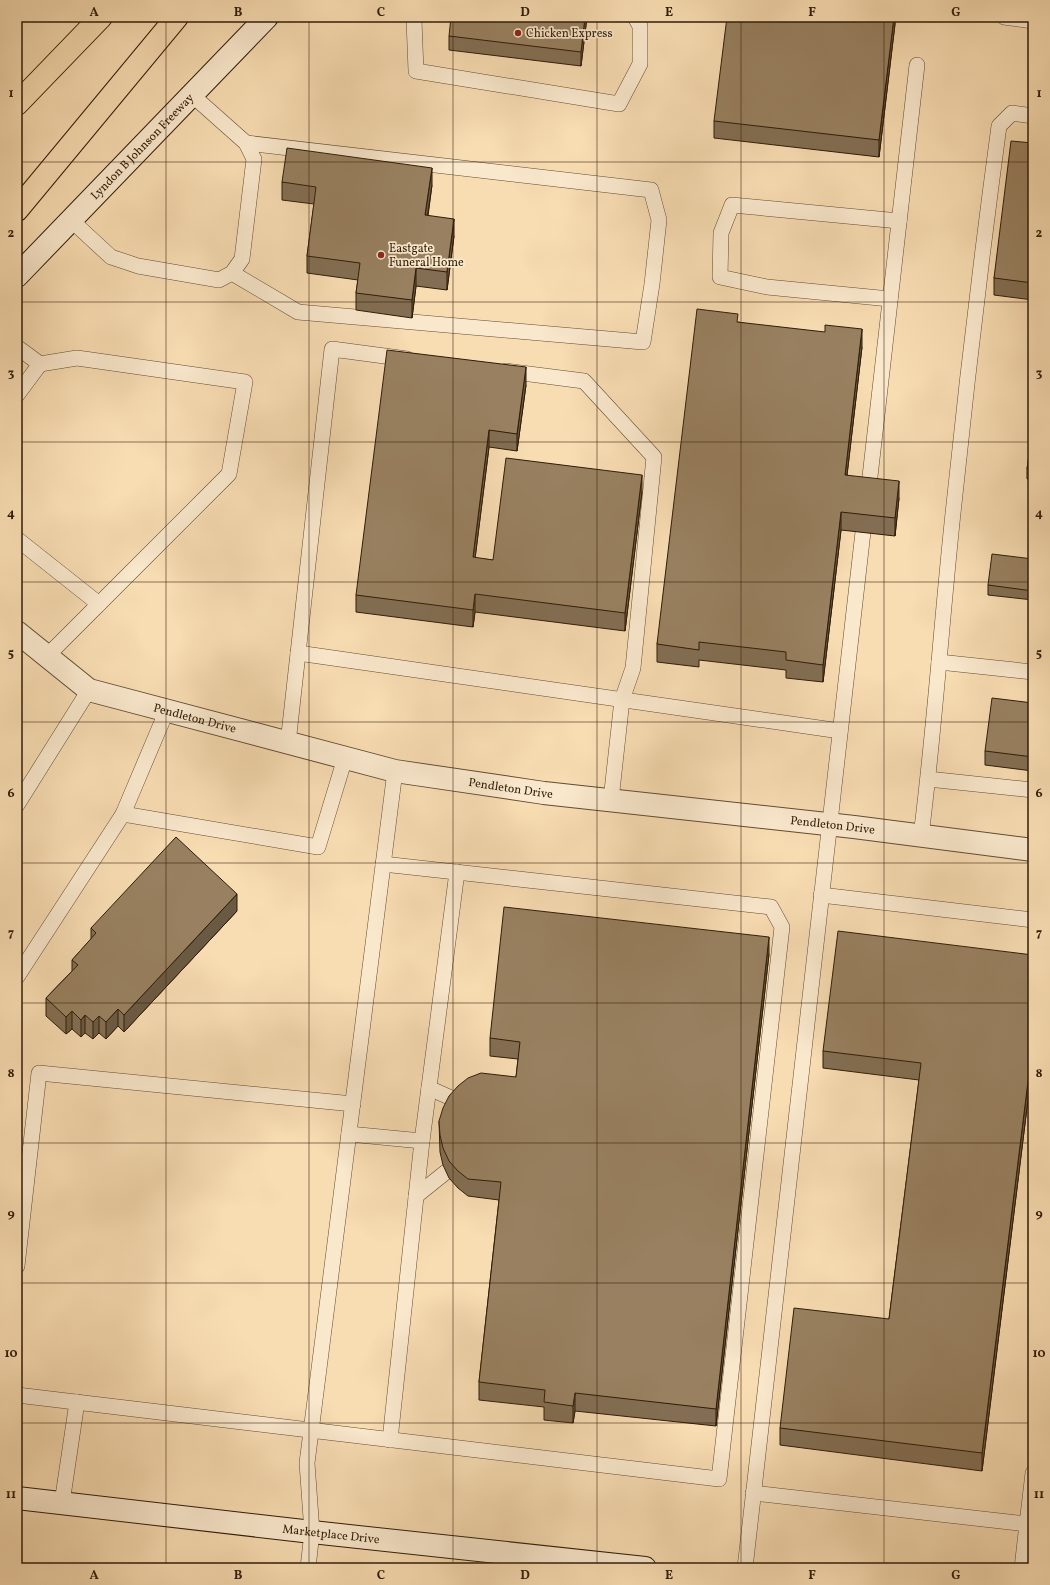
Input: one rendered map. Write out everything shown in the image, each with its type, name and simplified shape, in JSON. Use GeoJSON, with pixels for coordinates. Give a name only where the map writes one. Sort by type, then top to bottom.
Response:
{"type":"FeatureCollection","features":[{"type":"Feature","properties":{"kind":"highway"},"geometry":{"type":"LineString","coordinates":[[17,104],[101,17]]}},
{"type":"Feature","properties":{"kind":"highway"},"geometry":{"type":"LineString","coordinates":[[17,210],[177,17]]}},
{"type":"Feature","properties":{"kind":"street","name":"Lyndon B Johnson Freeway"},"geometry":{"type":"LineString","coordinates":[[17,276],[267,17]]}},
{"type":"Feature","properties":{"kind":"street","name":"Pendleton Drive"},"geometry":{"type":"LineString","coordinates":[[17,632],[89,690],[395,771],[544,793],[829,824],[1033,850]]}},
{"type":"Feature","properties":{"kind":"street","name":"Marketplace Drive"},"geometry":{"type":"LineString","coordinates":[[17,1498],[645,1568]]}},
{"type":"Feature","properties":{"kind":"lane"},"geometry":{"type":"LineString","coordinates":[[414,18],[416,71],[619,104],[640,64],[640,26],[635,17]]}},
{"type":"Feature","properties":{"kind":"lane"},"geometry":{"type":"LineString","coordinates":[[1004,17],[1033,21]]}},
{"type":"Feature","properties":{"kind":"lane"},"geometry":{"type":"LineString","coordinates":[[868,494],[917,65]]}},
{"type":"Feature","properties":{"kind":"lane"},"geometry":{"type":"LineString","coordinates":[[71,220],[111,257],[138,266],[220,280],[232,274],[242,259],[254,159],[246,143],[192,95]]}},
{"type":"Feature","properties":{"kind":"lane"},"geometry":{"type":"LineString","coordinates":[[921,836],[928,779],[974,313],[999,126],[1012,113],[1033,116]]}},
{"type":"Feature","properties":{"kind":"lane"},"geometry":{"type":"LineString","coordinates":[[232,274],[298,312],[643,342],[652,284],[659,220],[650,190],[246,143]]}},
{"type":"Feature","properties":{"kind":"lane"},"geometry":{"type":"LineString","coordinates":[[890,299],[767,287],[720,277],[721,233],[732,205],[899,221]]}},
{"type":"Feature","properties":{"kind":"lane"},"geometry":{"type":"LineString","coordinates":[[17,347],[40,364]]}},
{"type":"Feature","properties":{"kind":"lane"},"geometry":{"type":"LineString","coordinates":[[288,743],[332,349],[419,360]]}},
{"type":"Feature","properties":{"kind":"lane"},"geometry":{"type":"LineString","coordinates":[[17,395],[40,364],[77,358],[245,382],[229,474],[47,656]]}},
{"type":"Feature","properties":{"kind":"lane"},"geometry":{"type":"LineString","coordinates":[[490,369],[584,381],[654,457],[633,668],[622,700],[611,800]]}},
{"type":"Feature","properties":{"kind":"lane"},"geometry":{"type":"LineString","coordinates":[[745,1568],[863,532]]}},
{"type":"Feature","properties":{"kind":"lane"},"geometry":{"type":"LineString","coordinates":[[17,539],[99,604]]}},
{"type":"Feature","properties":{"kind":"lane"},"geometry":{"type":"LineString","coordinates":[[298,653],[840,731]]}},
{"type":"Feature","properties":{"kind":"lane"},"geometry":{"type":"LineString","coordinates":[[939,662],[1033,672]]}},
{"type":"Feature","properties":{"kind":"lane"},"geometry":{"type":"LineString","coordinates":[[17,805],[89,690]]}},
{"type":"Feature","properties":{"kind":"lane"},"geometry":{"type":"LineString","coordinates":[[17,977],[123,814],[167,710]]}},
{"type":"Feature","properties":{"kind":"lane"},"geometry":{"type":"LineString","coordinates":[[123,814],[318,847],[345,758]]}},
{"type":"Feature","properties":{"kind":"lane"},"geometry":{"type":"LineString","coordinates":[[308,1568],[312,1532],[307,1463],[395,771]]}},
{"type":"Feature","properties":{"kind":"lane"},"geometry":{"type":"LineString","coordinates":[[928,779],[1033,790]]}},
{"type":"Feature","properties":{"kind":"lane"},"geometry":{"type":"LineString","coordinates":[[17,1395],[720,1480],[782,927],[772,907],[383,864]]}},
{"type":"Feature","properties":{"kind":"lane"},"geometry":{"type":"LineString","coordinates":[[390,1440],[422,1141],[457,872]]}},
{"type":"Feature","properties":{"kind":"lane"},"geometry":{"type":"LineString","coordinates":[[821,896],[1033,920]]}},
{"type":"Feature","properties":{"kind":"lane"},"geometry":{"type":"LineString","coordinates":[[17,1266],[39,1073],[353,1104]]}},
{"type":"Feature","properties":{"kind":"lane"},"geometry":{"type":"LineString","coordinates":[[429,1088],[460,1102]]}},
{"type":"Feature","properties":{"kind":"lane"},"geometry":{"type":"LineString","coordinates":[[349,1134],[422,1141]]}},
{"type":"Feature","properties":{"kind":"lane"},"geometry":{"type":"LineString","coordinates":[[416,1196],[446,1172]]}},
{"type":"Feature","properties":{"kind":"lane"},"geometry":{"type":"LineString","coordinates":[[62,1503],[77,1402]]}},
{"type":"Feature","properties":{"kind":"lane"},"geometry":{"type":"LineString","coordinates":[[1022,1568],[1033,1473]]}},
{"type":"Feature","properties":{"kind":"lane"},"geometry":{"type":"LineString","coordinates":[[753,1493],[1028,1524]]}},
{"type":"Feature","properties":{"kind":"building","name":"Chicken Express"},"geometry":{"type":"Polygon","coordinates":[[[451,17],[585,17],[581,52],[449,36],[451,17]]]}},
{"type":"Feature","properties":{"kind":"building"},"geometry":{"type":"Polygon","coordinates":[[[727,17],[894,17],[879,140],[714,121],[727,17]]]}},
{"type":"Feature","properties":{"kind":"building"},"geometry":{"type":"Polygon","coordinates":[[[1011,141],[1033,143],[1033,283],[994,278],[1011,141]]]}},
{"type":"Feature","properties":{"kind":"building","name":"Eastgate Funeral Home"},"geometry":{"type":"Polygon","coordinates":[[[287,148],[432,168],[425,215],[454,219],[447,272],[416,268],[412,300],[356,293],[360,263],[307,256],[316,187],[282,182],[287,148]]]}},
{"type":"Feature","properties":{"kind":"building"},"geometry":{"type":"Polygon","coordinates":[[[697,309],[738,314],[737,322],[825,332],[825,325],[862,329],[845,475],[899,481],[895,518],[841,512],[823,665],[786,660],[786,652],[699,642],[699,650],[657,644],[697,309]]]}},
{"type":"Feature","properties":{"kind":"building"},"geometry":{"type":"Polygon","coordinates":[[[387,350],[526,367],[517,434],[489,430],[473,557],[493,560],[506,458],[642,475],[625,613],[475,594],[473,610],[356,595],[387,350]]]}},
{"type":"Feature","properties":{"kind":"building"},"geometry":{"type":"Polygon","coordinates":[[[1033,425],[1033,470],[1027,469],[1033,425]]]}},
{"type":"Feature","properties":{"kind":"building"},"geometry":{"type":"Polygon","coordinates":[[[992,554],[1033,559],[1033,591],[988,585],[992,554]]]}},
{"type":"Feature","properties":{"kind":"building"},"geometry":{"type":"Polygon","coordinates":[[[992,698],[1033,703],[1033,757],[985,751],[992,698]]]}},
{"type":"Feature","properties":{"kind":"building"},"geometry":{"type":"Polygon","coordinates":[[[176,837],[237,894],[124,1015],[118,1009],[106,1022],[99,1016],[93,1022],[85,1015],[81,1020],[72,1011],[66,1017],[46,998],[78,965],[72,960],[96,933],[91,928],[176,837]]]}},
{"type":"Feature","properties":{"kind":"building"},"geometry":{"type":"Polygon","coordinates":[[[504,907],[769,937],[716,1409],[575,1393],[573,1406],[544,1402],[545,1390],[479,1382],[501,1182],[468,1179],[458,1171],[449,1161],[443,1148],[439,1121],[449,1096],[468,1078],[481,1073],[516,1077],[520,1042],[490,1038],[504,907]]]}},
{"type":"Feature","properties":{"kind":"building"},"geometry":{"type":"Polygon","coordinates":[[[838,931],[1033,955],[1033,1041],[982,1453],[780,1428],[794,1308],[889,1319],[921,1063],[823,1051],[838,931]]]}},
{"type":"Feature","properties":{"kind":"place","name":"Chicken Express"},"geometry":{"type":"Point","coordinates":[518,33]}},
{"type":"Feature","properties":{"kind":"place","name":"Eastgate Funeral Home"},"geometry":{"type":"Point","coordinates":[381,255]}}]}
